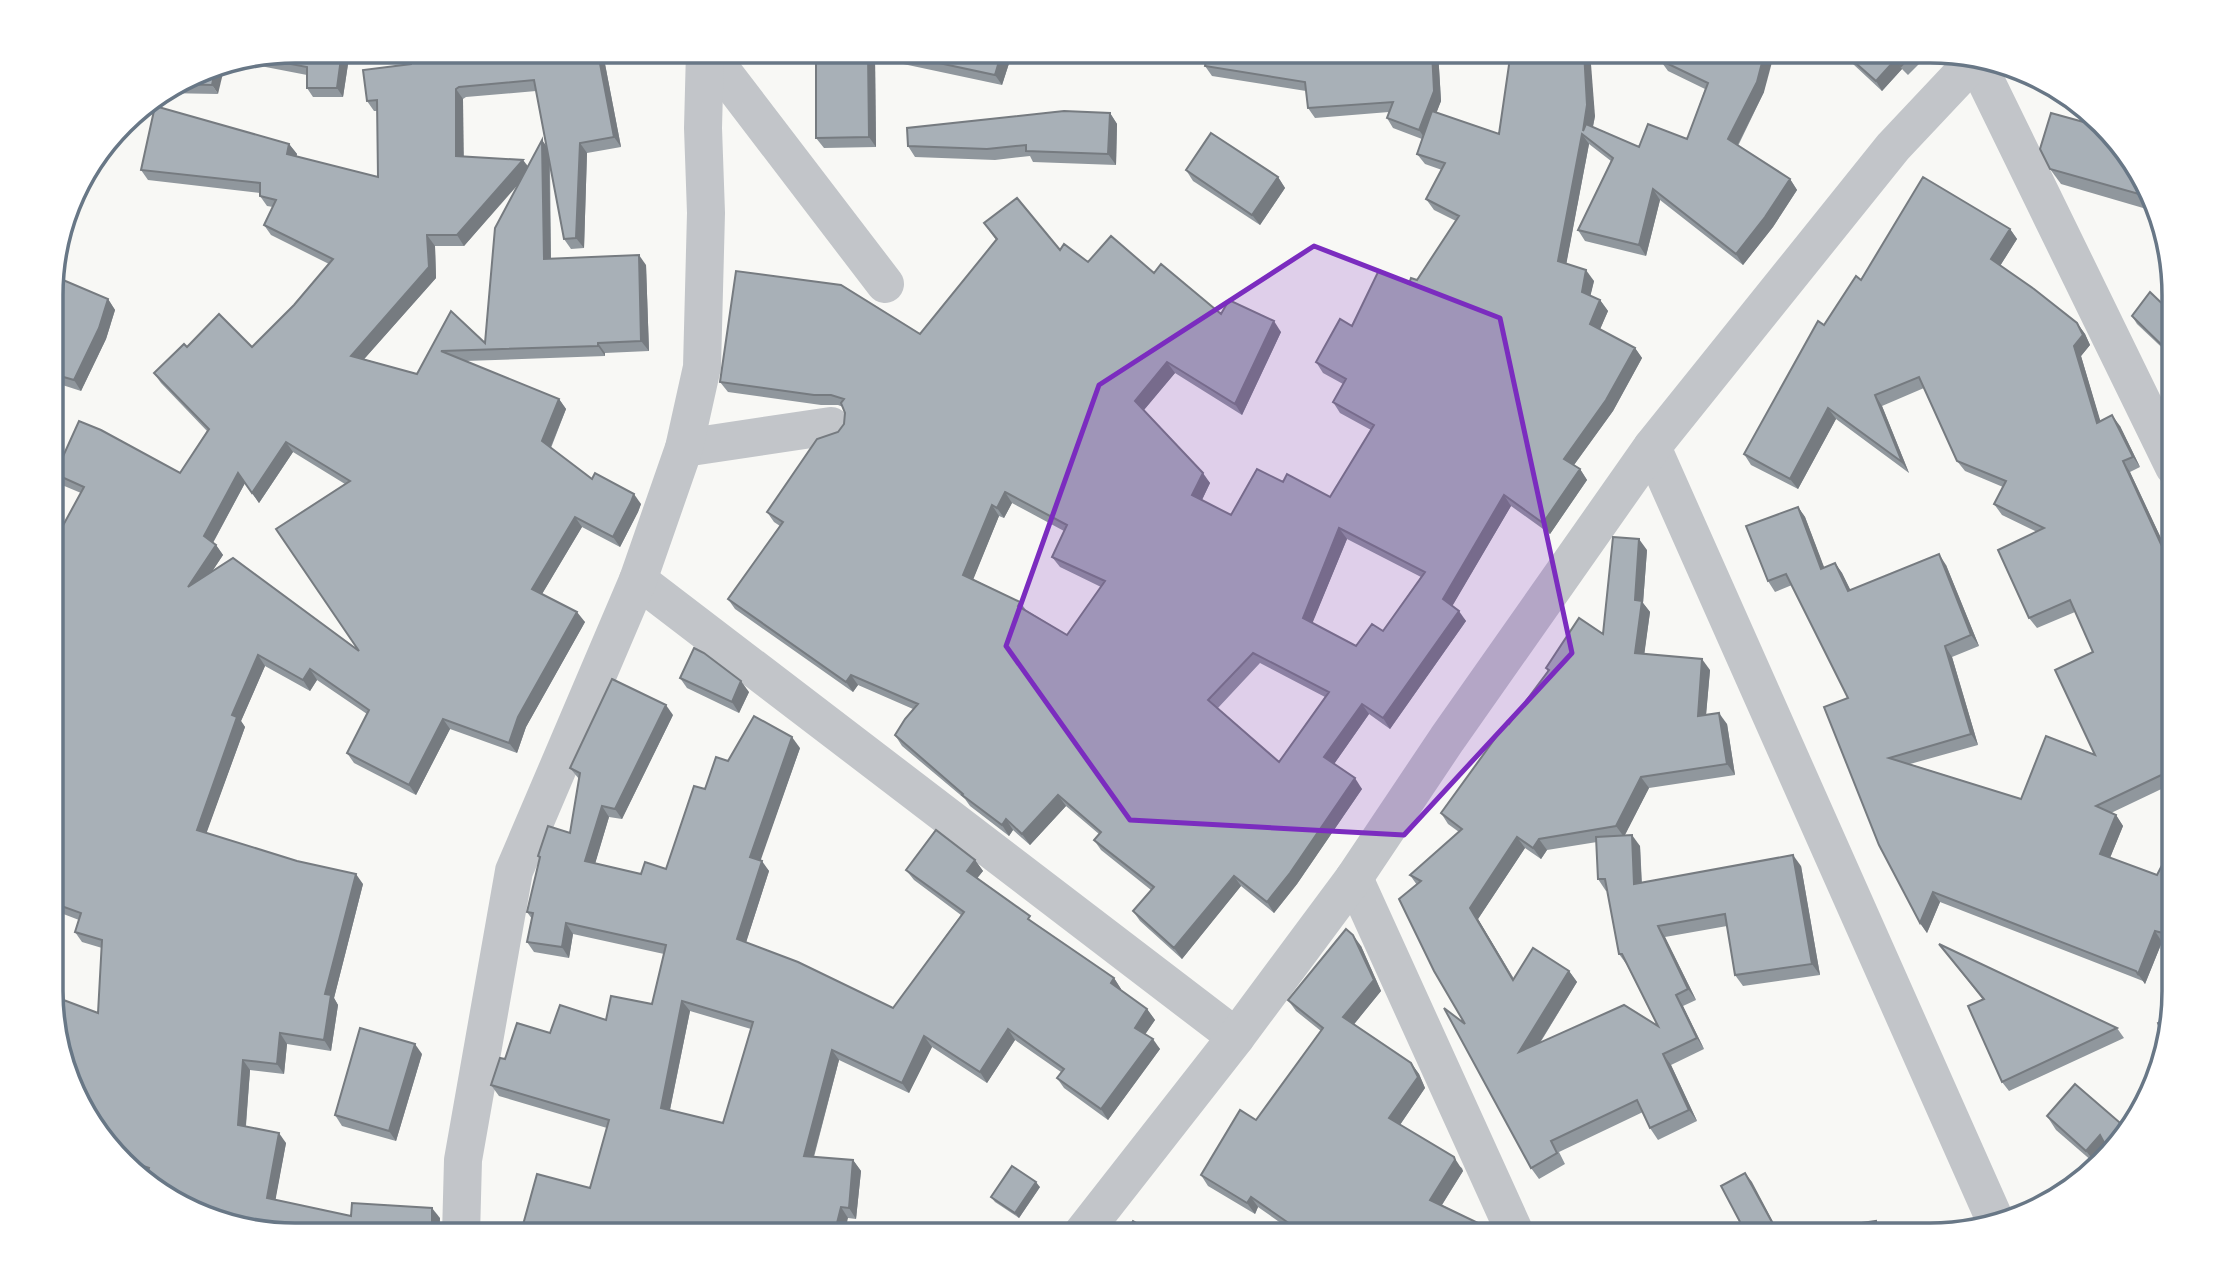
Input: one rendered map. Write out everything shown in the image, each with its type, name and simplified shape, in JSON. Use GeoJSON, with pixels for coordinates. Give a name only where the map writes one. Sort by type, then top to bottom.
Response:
{"type":"FeatureCollection","features":[{"type":"Feature","properties":{"kind":"street"},"geometry":{"type":"LineString","coordinates":[[461,1223],[463,1160],[514,872],[638,580],[684,448],[702,366],[706,213],[703,128],[706,63]]}},
{"type":"Feature","properties":{"kind":"street"},"geometry":{"type":"LineString","coordinates":[[715,63],[885,284]]}},
{"type":"Feature","properties":{"kind":"street"},"geometry":{"type":"LineString","coordinates":[[1090,1223],[1236,1037],[1354,878],[1447,739],[1652,447],[1894,147],[1971,67]]}},
{"type":"Feature","properties":{"kind":"street"},"geometry":{"type":"LineString","coordinates":[[1978,69],[2162,443]]}},
{"type":"Feature","properties":{"kind":"street"},"geometry":{"type":"LineString","coordinates":[[684,448],[831,426]]}},
{"type":"Feature","properties":{"kind":"street"},"geometry":{"type":"LineString","coordinates":[[1652,447],[1992,1214]]}},
{"type":"Feature","properties":{"kind":"street"},"geometry":{"type":"LineString","coordinates":[[638,580],[1236,1037]]}},
{"type":"Feature","properties":{"kind":"street"},"geometry":{"type":"LineString","coordinates":[[1354,878],[1511,1223]]}},
{"type":"Feature","properties":{"kind":"highlighted area"},"geometry":{"type":"Polygon","coordinates":[[[1314,246],[1500,318],[1572,653],[1404,835],[1130,820],[1006,646],[1099,385],[1314,246]]]}},
{"type":"Feature","properties":{"kind":"building"},"geometry":{"type":"Polygon","coordinates":[[[288,63],[340,63],[337,88],[307,88],[307,67],[288,63]]]}},
{"type":"Feature","properties":{"kind":"building"},"geometry":{"type":"Polygon","coordinates":[[[411,63],[600,63],[614,137],[580,143],[576,238],[564,239],[534,80],[459,87],[456,89],[456,156],[523,160],[457,235],[427,235],[429,267],[351,356],[417,374],[451,311],[485,343],[495,228],[542,140],[544,259],[639,255],[641,341],[598,343],[598,346],[441,351],[559,399],[542,441],[592,479],[595,473],[634,494],[613,537],[575,517],[532,589],[577,612],[518,717],[509,743],[443,719],[409,785],[347,753],[369,710],[310,669],[303,680],[258,655],[232,715],[237,717],[197,830],[297,861],[356,874],[325,994],[331,995],[324,1040],[280,1033],[277,1064],[243,1060],[238,1125],[279,1133],[267,1198],[351,1216],[352,1203],[432,1208],[432,1223],[265,1221],[206,1205],[179,1192],[142,1165],[102,1120],[87,1094],[71,1051],[64,1000],[98,1013],[102,940],[75,932],[81,913],[63,907],[63,526],[84,487],[63,478],[63,456],[79,421],[180,473],[209,429],[154,373],[184,344],[187,347],[219,314],[252,347],[294,305],[333,259],[264,225],[276,200],[260,196],[260,183],[141,170],[154,111],[159,107],[289,144],[287,154],[378,177],[377,100],[367,101],[363,70],[411,63]],[[286,442],[252,493],[238,473],[204,536],[216,545],[188,587],[233,558],[359,651],[276,529],[350,481],[286,442]]]}},
{"type":"Feature","properties":{"kind":"building"},"geometry":{"type":"Polygon","coordinates":[[[816,63],[868,63],[869,137],[816,138],[816,63]]]}},
{"type":"Feature","properties":{"kind":"building"},"geometry":{"type":"Polygon","coordinates":[[[939,63],[998,63],[995,75],[939,63]]]}},
{"type":"Feature","properties":{"kind":"building"},"geometry":{"type":"Polygon","coordinates":[[[1206,63],[1433,63],[1434,91],[1419,130],[1387,118],[1393,102],[1308,108],[1305,82],[1205,66],[1206,63]]]}},
{"type":"Feature","properties":{"kind":"building"},"geometry":{"type":"Polygon","coordinates":[[[1509,63],[1585,63],[1587,105],[1583,131],[1586,124],[1639,147],[1648,124],[1687,139],[1708,83],[1666,63],[1762,63],[1757,82],[1728,139],[1790,179],[1736,254],[1653,189],[1639,245],[1578,230],[1613,158],[1582,134],[1558,261],[1586,270],[1582,292],[1600,300],[1590,324],[1635,348],[1606,400],[1564,459],[1580,469],[1543,523],[1504,495],[1443,599],[1459,611],[1383,718],[1362,704],[1324,757],[1355,778],[1267,902],[1234,876],[1174,948],[1133,911],[1154,887],[1094,840],[1101,832],[1058,795],[1022,834],[1006,819],[1002,825],[962,795],[895,735],[918,704],[851,675],[846,682],[728,599],[783,522],[767,512],[817,439],[838,432],[844,424],[845,413],[841,403],[844,399],[831,395],[720,382],[736,271],[841,285],[920,334],[997,239],[984,223],[1017,198],[1060,250],[1064,244],[1088,262],[1111,236],[1154,273],[1161,264],[1221,314],[1229,300],[1274,321],[1235,404],[1167,362],[1135,401],[1203,473],[1192,495],[1231,515],[1257,469],[1283,482],[1287,474],[1330,497],[1374,425],[1333,402],[1346,379],[1316,362],[1340,319],[1352,326],[1379,270],[1409,284],[1411,278],[1417,280],[1459,216],[1426,199],[1445,163],[1417,154],[1432,111],[1499,134],[1509,63]],[[1005,492],[997,508],[992,505],[963,575],[1020,602],[1018,606],[1067,635],[1105,581],[1052,557],[1067,525],[1005,492]],[[1339,528],[1303,618],[1356,646],[1372,624],[1383,631],[1425,572],[1339,528]],[[1253,653],[1208,700],[1279,762],[1329,692],[1253,653]]]}},
{"type":"Feature","properties":{"kind":"building"},"geometry":{"type":"Polygon","coordinates":[[[1856,63],[1892,63],[1876,81],[1856,63]]]}},
{"type":"Feature","properties":{"kind":"building"},"geometry":{"type":"Polygon","coordinates":[[[214,78],[212,85],[198,85],[214,78]]]}},
{"type":"Feature","properties":{"kind":"building"},"geometry":{"type":"Polygon","coordinates":[[[1064,111],[1110,113],[1108,154],[1026,151],[1026,145],[987,149],[908,146],[907,128],[1064,111]]]}},
{"type":"Feature","properties":{"kind":"building"},"geometry":{"type":"Polygon","coordinates":[[[2051,113],[2084,122],[2123,166],[2139,194],[2050,169],[2040,149],[2051,113]]]}},
{"type":"Feature","properties":{"kind":"building"},"geometry":{"type":"Polygon","coordinates":[[[1211,133],[1278,177],[1252,215],[1186,170],[1211,133]]]}},
{"type":"Feature","properties":{"kind":"building"},"geometry":{"type":"Polygon","coordinates":[[[1923,177],[2010,229],[1991,259],[2077,323],[2083,335],[2074,346],[2097,423],[2112,415],[2133,457],[2123,461],[2162,546],[2162,775],[2096,806],[2116,815],[2100,854],[2157,875],[2162,865],[2162,933],[2155,931],[2138,974],[1933,892],[1920,923],[1879,845],[1824,707],[1848,698],[1786,574],[1768,581],[1746,526],[1798,507],[1821,569],[1835,563],[1848,591],[1939,554],[1971,635],[1945,646],[1971,734],[1889,758],[2021,799],[2046,736],[2095,755],[2055,670],[2093,652],[2070,600],[2029,618],[1998,550],[2044,528],[1994,504],[2006,481],[1957,461],[1919,377],[1875,395],[1902,462],[1828,408],[1790,479],[1744,454],[1818,321],[1824,325],[1856,276],[1861,280],[1923,177]]]}},
{"type":"Feature","properties":{"kind":"building"},"geometry":{"type":"Polygon","coordinates":[[[64,280],[108,299],[99,328],[74,380],[63,377],[64,280]]]}},
{"type":"Feature","properties":{"kind":"building"},"geometry":{"type":"Polygon","coordinates":[[[2150,292],[2162,304],[2162,345],[2132,316],[2150,292]]]}},
{"type":"Feature","properties":{"kind":"building"},"geometry":{"type":"Polygon","coordinates":[[[1613,537],[1639,539],[1635,600],[1642,601],[1635,653],[1702,659],[1698,716],[1719,713],[1727,764],[1641,777],[1616,826],[1539,839],[1533,848],[1517,837],[1470,908],[1513,980],[1533,948],[1569,971],[1519,1052],[1624,1005],[1658,1026],[1622,954],[1619,954],[1605,879],[1598,879],[1596,837],[1632,835],[1634,884],[1793,855],[1812,964],[1735,975],[1725,914],[1658,926],[1688,989],[1676,995],[1697,1038],[1663,1054],[1689,1110],[1650,1128],[1637,1100],[1551,1141],[1557,1153],[1531,1168],[1444,1008],[1465,1024],[1434,971],[1399,899],[1421,881],[1410,875],[1462,829],[1441,813],[1507,722],[1509,724],[1549,670],[1546,668],[1579,618],[1603,634],[1613,537]]]}},
{"type":"Feature","properties":{"kind":"building"},"geometry":{"type":"Polygon","coordinates":[[[694,648],[741,681],[732,702],[680,678],[694,648]]]}},
{"type":"Feature","properties":{"kind":"building"},"geometry":{"type":"Polygon","coordinates":[[[612,679],[666,705],[615,809],[602,806],[585,861],[641,874],[645,862],[666,869],[694,786],[705,789],[716,757],[728,761],[754,716],[792,737],[750,857],[762,861],[737,939],[798,962],[893,1008],[964,912],[906,870],[936,830],[975,860],[967,871],[1030,916],[1028,919],[1114,978],[1111,983],[1147,1009],[1135,1028],[1153,1039],[1101,1109],[1057,1078],[1064,1069],[1008,1029],[980,1072],[924,1036],[902,1083],[832,1050],[804,1156],[853,1160],[849,1208],[841,1207],[837,1223],[523,1223],[537,1174],[590,1188],[609,1120],[491,1085],[500,1058],[505,1059],[517,1023],[550,1033],[560,1005],[606,1020],[611,996],[652,1004],[666,945],[566,923],[562,947],[527,942],[533,913],[527,912],[540,857],[538,856],[548,826],[570,833],[580,773],[570,768],[612,679]],[[682,1001],[661,1108],[723,1123],[753,1022],[682,1001]]]}},
{"type":"Feature","properties":{"kind":"building"},"geometry":{"type":"Polygon","coordinates":[[[1346,929],[1353,935],[1374,980],[1343,1017],[1411,1063],[1418,1077],[1389,1118],[1454,1157],[1455,1160],[1430,1200],[1478,1223],[1289,1223],[1251,1197],[1247,1203],[1201,1175],[1240,1110],[1256,1120],[1323,1028],[1288,1000],[1346,929]]]}},
{"type":"Feature","properties":{"kind":"building"},"geometry":{"type":"Polygon","coordinates":[[[1939,944],[2117,1028],[2002,1082],[1968,1006],[1984,999],[1939,944]]]}},
{"type":"Feature","properties":{"kind":"building"},"geometry":{"type":"Polygon","coordinates":[[[360,1028],[415,1044],[389,1131],[335,1115],[360,1028]]]}},
{"type":"Feature","properties":{"kind":"building"},"geometry":{"type":"Polygon","coordinates":[[[2075,1084],[2120,1123],[2104,1143],[2100,1135],[2086,1151],[2047,1116],[2075,1084]]]}},
{"type":"Feature","properties":{"kind":"building"},"geometry":{"type":"Polygon","coordinates":[[[1012,1166],[1036,1182],[1015,1213],[991,1197],[1012,1166]]]}},
{"type":"Feature","properties":{"kind":"building"},"geometry":{"type":"Polygon","coordinates":[[[1745,1173],[1772,1223],[1741,1223],[1721,1186],[1745,1173]]]}}]}
